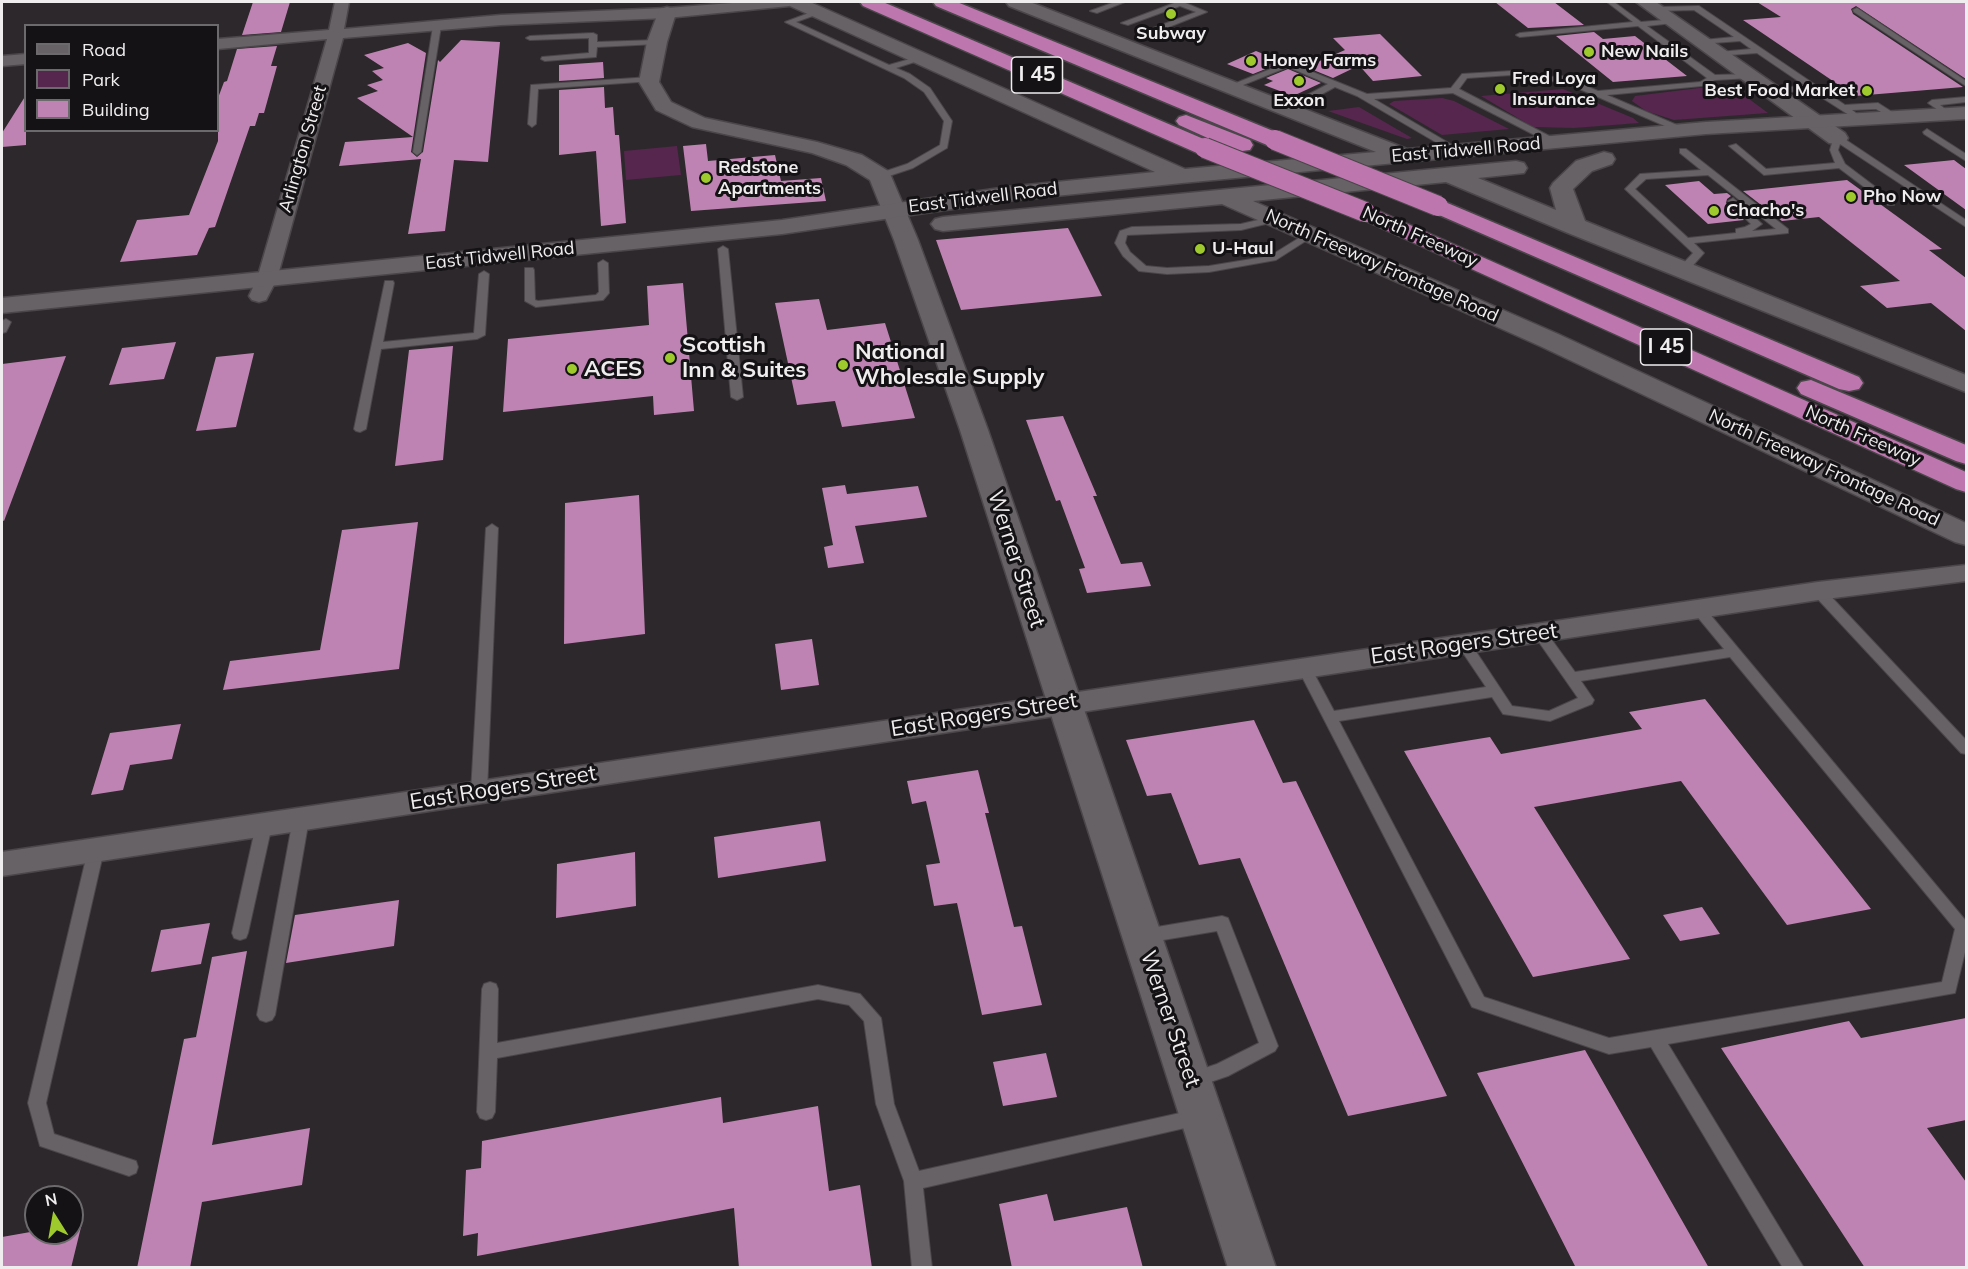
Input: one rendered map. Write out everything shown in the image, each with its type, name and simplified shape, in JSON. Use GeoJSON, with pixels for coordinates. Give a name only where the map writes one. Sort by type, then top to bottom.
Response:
{"type":"FeatureCollection","features":[{"type":"Feature","properties":{"kind":"highway","name":"North Freeway"},"geometry":{"type":"LineString","coordinates":[[869,2],[1205,148],[1365,212],[1966,483]]}},
{"type":"Feature","properties":{"kind":"highway","name":"North Freeway"},"geometry":{"type":"LineString","coordinates":[[907,2],[1966,455]]}},
{"type":"Feature","properties":{"kind":"highway","name":"North Freeway"},"geometry":{"type":"LineString","coordinates":[[942,2],[1438,206],[1966,433]]}},
{"type":"Feature","properties":{"kind":"main road","name":"North Freeway Frontage Road"},"geometry":{"type":"LineString","coordinates":[[796,2],[1294,228],[1549,340],[1966,534]]}},
{"type":"Feature","properties":{"kind":"main road"},"geometry":{"type":"LineString","coordinates":[[1016,2],[1404,155],[1492,194],[1966,384]]}},
{"type":"Feature","properties":{"kind":"main road"},"geometry":{"type":"LineString","coordinates":[[1650,5],[1812,121],[1835,144]]}},
{"type":"Feature","properties":{"kind":"main road"},"geometry":{"type":"LineString","coordinates":[[668,7],[657,42],[650,79],[654,92],[663,105],[678,114],[722,128],[817,148],[854,160],[880,176]]}},
{"type":"Feature","properties":{"kind":"main road","name":"East Tidwell Road"},"geometry":{"type":"LineString","coordinates":[[1560,163],[1633,156],[1682,141],[1852,113],[1896,117],[1957,113]]}},
{"type":"Feature","properties":{"kind":"main road"},"geometry":{"type":"LineString","coordinates":[[1140,157],[1166,160],[1200,158],[1321,145],[1330,142],[1333,136],[1330,132],[1312,120]]}},
{"type":"Feature","properties":{"kind":"main road"},"geometry":{"type":"LineString","coordinates":[[1007,194],[1079,180],[1088,174],[1091,162],[1073,127]]}},
{"type":"Feature","properties":{"kind":"main road","name":"East Tidwell Road"},"geometry":{"type":"LineString","coordinates":[[3,320],[263,287],[668,247],[723,249],[898,219],[1007,194],[1182,176],[1617,136],[1733,146],[1835,144],[1966,129]]}},
{"type":"Feature","properties":{"kind":"main road"},"geometry":{"type":"LineString","coordinates":[[1617,136],[1633,156]]}},
{"type":"Feature","properties":{"kind":"main road"},"geometry":{"type":"LineString","coordinates":[[1576,228],[1568,211],[1562,188],[1584,166],[1604,159]]}},
{"type":"Feature","properties":{"kind":"main road","name":"East Tidwell Road"},"geometry":{"type":"LineString","coordinates":[[263,287],[389,283],[603,263],[668,247],[782,227],[1225,197],[1537,166]]}},
{"type":"Feature","properties":{"kind":"main road","name":"Werner Street"},"geometry":{"type":"LineString","coordinates":[[880,176],[898,219],[977,442],[1252,1268]]}},
{"type":"Feature","properties":{"kind":"main road"},"geometry":{"type":"LineString","coordinates":[[1294,228],[1297,216],[1304,208],[1325,203],[1452,194],[1492,194]]}},
{"type":"Feature","properties":{"kind":"street","name":"Arlington Street"},"geometry":{"type":"LineString","coordinates":[[263,287],[336,35],[342,2]]}},
{"type":"Feature","properties":{"kind":"street"},"geometry":{"type":"LineString","coordinates":[[219,44],[668,7],[789,2]]}},
{"type":"Feature","properties":{"kind":"street","name":"East Rogers Street"},"geometry":{"type":"LineString","coordinates":[[2,864],[1539,632],[1818,591],[1966,573]]}},
{"type":"Feature","properties":{"kind":"lane"},"geometry":{"type":"LineString","coordinates":[[1094,11],[1121,2]]}},
{"type":"Feature","properties":{"kind":"lane"},"geometry":{"type":"LineString","coordinates":[[1151,32],[1203,12],[1180,3],[1123,22],[1167,2]]}},
{"type":"Feature","properties":{"kind":"lane"},"geometry":{"type":"LineString","coordinates":[[1610,2],[1713,78]]}},
{"type":"Feature","properties":{"kind":"lane"},"geometry":{"type":"LineString","coordinates":[[1650,5],[1696,8],[1852,113]]}},
{"type":"Feature","properties":{"kind":"lane"},"geometry":{"type":"LineString","coordinates":[[1857,10],[1966,84]]}},
{"type":"Feature","properties":{"kind":"lane"},"geometry":{"type":"LineString","coordinates":[[820,12],[789,22],[890,67],[927,90],[948,121],[944,146],[910,166],[880,176]]}},
{"type":"Feature","properties":{"kind":"lane"},"geometry":{"type":"LineString","coordinates":[[1520,34],[1673,21]]}},
{"type":"Feature","properties":{"kind":"lane"},"geometry":{"type":"LineString","coordinates":[[417,152],[438,26]]}},
{"type":"Feature","properties":{"kind":"lane"},"geometry":{"type":"LineString","coordinates":[[530,38],[593,35],[593,55],[545,59]]}},
{"type":"Feature","properties":{"kind":"lane"},"geometry":{"type":"LineString","coordinates":[[1703,42],[1742,39]]}},
{"type":"Feature","properties":{"kind":"lane"},"geometry":{"type":"LineString","coordinates":[[593,45],[657,42]]}},
{"type":"Feature","properties":{"kind":"lane"},"geometry":{"type":"LineString","coordinates":[[1719,54],[1758,51]]}},
{"type":"Feature","properties":{"kind":"lane"},"geometry":{"type":"LineString","coordinates":[[890,67],[921,57]]}},
{"type":"Feature","properties":{"kind":"lane"},"geometry":{"type":"LineString","coordinates":[[1230,87],[1288,64],[1336,83],[1365,98],[1456,151]]}},
{"type":"Feature","properties":{"kind":"lane"},"geometry":{"type":"LineString","coordinates":[[1454,90],[1466,76],[1512,73],[1534,81],[1562,78],[1596,93],[1682,141],[1710,172],[1785,231],[1683,239]]}},
{"type":"Feature","properties":{"kind":"lane"},"geometry":{"type":"LineString","coordinates":[[1596,93],[1702,84],[1713,78],[1750,76]]}},
{"type":"Feature","properties":{"kind":"lane"},"geometry":{"type":"LineString","coordinates":[[532,124],[534,87],[650,79]]}},
{"type":"Feature","properties":{"kind":"lane"},"geometry":{"type":"LineString","coordinates":[[1286,110],[1336,83]]}},
{"type":"Feature","properties":{"kind":"lane"},"geometry":{"type":"LineString","coordinates":[[1771,92],[1812,87]]}},
{"type":"Feature","properties":{"kind":"lane"},"geometry":{"type":"LineString","coordinates":[[1365,98],[1454,90],[1554,142]]}},
{"type":"Feature","properties":{"kind":"lane"},"geometry":{"type":"LineString","coordinates":[[1957,113],[1932,103],[1966,100]]}},
{"type":"Feature","properties":{"kind":"lane"},"geometry":{"type":"LineString","coordinates":[[1927,132],[1966,158]]}},
{"type":"Feature","properties":{"kind":"lane"},"geometry":{"type":"LineString","coordinates":[[1835,144],[1841,165],[1891,203]]}},
{"type":"Feature","properties":{"kind":"lane"},"geometry":{"type":"LineString","coordinates":[[1835,144],[1966,224]]}},
{"type":"Feature","properties":{"kind":"lane"},"geometry":{"type":"LineString","coordinates":[[1733,146],[1764,172],[1841,165]]}},
{"type":"Feature","properties":{"kind":"lane"},"geometry":{"type":"LineString","coordinates":[[1683,239],[1748,230],[1757,224],[1718,188],[1710,172]]}},
{"type":"Feature","properties":{"kind":"lane"},"geometry":{"type":"LineString","coordinates":[[1683,270],[1699,252],[1630,189],[1643,176],[1710,172]]}},
{"type":"Feature","properties":{"kind":"lane"},"geometry":{"type":"LineString","coordinates":[[1294,228],[1274,258],[1209,269],[1143,269],[1126,254],[1120,243],[1123,233],[1132,230],[1294,228]]}},
{"type":"Feature","properties":{"kind":"lane"},"geometry":{"type":"LineString","coordinates":[[723,249],[737,397]]}},
{"type":"Feature","properties":{"kind":"lane"},"geometry":{"type":"LineString","coordinates":[[529,270],[530,301],[536,304],[599,298],[604,293],[603,263]]}},
{"type":"Feature","properties":{"kind":"lane"},"geometry":{"type":"LineString","coordinates":[[377,346],[477,336],[481,333],[484,274]]}},
{"type":"Feature","properties":{"kind":"lane"},"geometry":{"type":"LineString","coordinates":[[360,429],[389,283]]}},
{"type":"Feature","properties":{"kind":"lane"},"geometry":{"type":"LineString","coordinates":[[479,792],[492,528]]}},
{"type":"Feature","properties":{"kind":"lane"},"geometry":{"type":"LineString","coordinates":[[1818,591],[1966,750]]}},
{"type":"Feature","properties":{"kind":"lane"},"geometry":{"type":"LineString","coordinates":[[1304,668],[1478,1002],[1609,1046],[1949,988],[1963,928],[1698,609]]}},
{"type":"Feature","properties":{"kind":"lane"},"geometry":{"type":"LineString","coordinates":[[1464,644],[1508,710],[1550,716],[1587,700],[1539,632]]}},
{"type":"Feature","properties":{"kind":"lane"},"geometry":{"type":"LineString","coordinates":[[1571,678],[1734,652]]}},
{"type":"Feature","properties":{"kind":"lane"},"geometry":{"type":"LineString","coordinates":[[1329,717],[1495,691]]}},
{"type":"Feature","properties":{"kind":"lane"},"geometry":{"type":"LineString","coordinates":[[266,1015],[301,819]]}},
{"type":"Feature","properties":{"kind":"lane"},"geometry":{"type":"LineString","coordinates":[[240,933],[264,825]]}},
{"type":"Feature","properties":{"kind":"lane"},"geometry":{"type":"LineString","coordinates":[[96,850],[37,1103],[46,1140],[129,1167]]}},
{"type":"Feature","properties":{"kind":"lane"},"geometry":{"type":"LineString","coordinates":[[1143,937],[1222,923],[1269,1046],[1222,1070],[1191,1081]]}},
{"type":"Feature","properties":{"kind":"lane"},"geometry":{"type":"LineString","coordinates":[[486,1112],[489,989]]}},
{"type":"Feature","properties":{"kind":"lane"},"geometry":{"type":"LineString","coordinates":[[488,1052],[818,992],[854,999],[872,1018],[885,1104],[913,1181],[922,1268]]}},
{"type":"Feature","properties":{"kind":"lane"},"geometry":{"type":"LineString","coordinates":[[1654,1038],[1794,1268]]}},
{"type":"Feature","properties":{"kind":"lane"},"geometry":{"type":"LineString","coordinates":[[913,1181],[1203,1116]]}},
{"type":"Feature","properties":{"kind":"green space"},"geometry":{"type":"Polygon","coordinates":[[[1723,85],[1733,87],[1768,113],[1674,120],[1646,111],[1632,101],[1635,96],[1723,85]]]}},
{"type":"Feature","properties":{"kind":"green space"},"geometry":{"type":"Polygon","coordinates":[[[1563,89],[1633,118],[1639,123],[1574,128],[1533,127],[1481,96],[1563,89]]]}},
{"type":"Feature","properties":{"kind":"green space"},"geometry":{"type":"Polygon","coordinates":[[[1442,98],[1454,101],[1509,129],[1442,135],[1389,104],[1394,101],[1442,98]]]}},
{"type":"Feature","properties":{"kind":"green space"},"geometry":{"type":"Polygon","coordinates":[[[1359,107],[1412,138],[1407,139],[1328,111],[1359,107]]]}},
{"type":"Feature","properties":{"kind":"green space"},"geometry":{"type":"Polygon","coordinates":[[[677,146],[681,175],[626,180],[624,151],[677,146]]]}},
{"type":"Feature","properties":{"kind":"building"},"geometry":{"type":"Polygon","coordinates":[[[253,2],[290,2],[281,32],[242,35],[253,2]]]}},
{"type":"Feature","properties":{"kind":"building"},"geometry":{"type":"Polygon","coordinates":[[[1495,2],[1554,2],[1584,25],[1528,28],[1495,2]]]}},
{"type":"Feature","properties":{"kind":"building"},"geometry":{"type":"Polygon","coordinates":[[[1757,2],[1966,2],[1966,79],[1856,6],[1851,9],[1853,14],[1963,87],[1855,96],[1743,20],[1781,17],[1757,2]]]}},
{"type":"Feature","properties":{"kind":"building"},"geometry":{"type":"Polygon","coordinates":[[[1594,32],[1603,39],[1635,36],[1687,76],[1613,82],[1556,36],[1594,32]]]}},
{"type":"Feature","properties":{"kind":"building"},"geometry":{"type":"Polygon","coordinates":[[[1380,34],[1422,76],[1373,81],[1357,63],[1358,66],[1333,78],[1306,67],[1345,50],[1333,38],[1380,34]]]}},
{"type":"Feature","properties":{"kind":"building"},"geometry":{"type":"Polygon","coordinates":[[[461,40],[500,42],[488,162],[454,160],[445,231],[408,234],[421,159],[339,166],[345,142],[413,137],[357,98],[378,91],[367,85],[383,80],[372,71],[384,68],[364,55],[408,43],[426,53],[411,152],[417,157],[423,152],[438,60],[440,62],[461,40]]]}},
{"type":"Feature","properties":{"kind":"building"},"geometry":{"type":"Polygon","coordinates":[[[277,46],[271,66],[277,66],[264,113],[259,113],[255,126],[250,126],[215,227],[209,228],[197,255],[120,262],[137,220],[189,215],[218,141],[219,95],[224,82],[227,81],[237,49],[277,46]]]}},
{"type":"Feature","properties":{"kind":"building","name":"Honey Farms"},"geometry":{"type":"Polygon","coordinates":[[[1256,51],[1283,62],[1253,74],[1227,64],[1256,51]]]}},
{"type":"Feature","properties":{"kind":"building"},"geometry":{"type":"Polygon","coordinates":[[[603,62],[604,78],[559,81],[559,65],[603,62]]]}},
{"type":"Feature","properties":{"kind":"building","name":"Exxon"},"geometry":{"type":"Polygon","coordinates":[[[1288,69],[1321,83],[1293,96],[1264,85],[1273,81],[1266,78],[1288,69]]]}},
{"type":"Feature","properties":{"kind":"building"},"geometry":{"type":"Polygon","coordinates":[[[604,87],[605,108],[613,107],[615,135],[619,135],[626,223],[601,226],[596,151],[559,155],[559,90],[604,87]]]}},
{"type":"Feature","properties":{"kind":"building"},"geometry":{"type":"Polygon","coordinates":[[[24,98],[26,145],[2,147],[2,133],[24,98]]]}},
{"type":"Feature","properties":{"kind":"building","name":"Redstone Apartments"},"geometry":{"type":"Polygon","coordinates":[[[706,144],[708,161],[775,155],[781,181],[821,178],[826,201],[691,211],[683,146],[706,144]]]}},
{"type":"Feature","properties":{"kind":"building"},"geometry":{"type":"Polygon","coordinates":[[[1954,160],[1966,169],[1966,210],[1904,165],[1954,160]]]}},
{"type":"Feature","properties":{"kind":"building"},"geometry":{"type":"Polygon","coordinates":[[[1847,180],[1942,249],[1929,250],[1966,278],[1966,331],[1931,303],[1887,308],[1860,286],[1900,281],[1819,217],[1782,221],[1743,191],[1847,180]]]}},
{"type":"Feature","properties":{"kind":"building","name":"Chacho's"},"geometry":{"type":"Polygon","coordinates":[[[1699,181],[1714,194],[1727,193],[1731,196],[1726,203],[1744,220],[1708,224],[1665,185],[1699,181]]]}},
{"type":"Feature","properties":{"kind":"building"},"geometry":{"type":"Polygon","coordinates":[[[1068,228],[1102,296],[961,310],[936,240],[1068,228]]]}},
{"type":"Feature","properties":{"kind":"building"},"geometry":{"type":"Polygon","coordinates":[[[683,283],[694,411],[654,415],[653,396],[503,412],[508,339],[649,325],[647,286],[683,283]]]}},
{"type":"Feature","properties":{"kind":"building","name":"National Wholesale Supply"},"geometry":{"type":"Polygon","coordinates":[[[819,299],[827,330],[885,323],[915,418],[842,427],[835,401],[797,405],[775,303],[819,299]]]}},
{"type":"Feature","properties":{"kind":"building"},"geometry":{"type":"Polygon","coordinates":[[[176,342],[164,379],[109,385],[122,348],[176,342]]]}},
{"type":"Feature","properties":{"kind":"building"},"geometry":{"type":"Polygon","coordinates":[[[453,346],[443,460],[395,466],[409,350],[453,346]]]}},
{"type":"Feature","properties":{"kind":"building"},"geometry":{"type":"Polygon","coordinates":[[[254,353],[236,427],[196,431],[216,357],[254,353]]]}},
{"type":"Feature","properties":{"kind":"building"},"geometry":{"type":"Polygon","coordinates":[[[66,356],[4,521],[2,520],[2,364],[66,356]]]}},
{"type":"Feature","properties":{"kind":"building"},"geometry":{"type":"Polygon","coordinates":[[[1063,416],[1097,496],[1093,496],[1121,564],[1142,562],[1151,586],[1087,593],[1079,569],[1085,568],[1060,500],[1056,501],[1026,420],[1063,416]]]}},
{"type":"Feature","properties":{"kind":"building"},"geometry":{"type":"Polygon","coordinates":[[[845,485],[847,494],[918,486],[927,517],[855,526],[864,563],[828,568],[824,547],[833,545],[822,488],[845,485]]]}},
{"type":"Feature","properties":{"kind":"building"},"geometry":{"type":"Polygon","coordinates":[[[639,495],[645,634],[564,644],[565,503],[639,495]]]}},
{"type":"Feature","properties":{"kind":"building"},"geometry":{"type":"Polygon","coordinates":[[[418,522],[399,669],[223,690],[230,661],[320,650],[342,530],[418,522]]]}},
{"type":"Feature","properties":{"kind":"building"},"geometry":{"type":"Polygon","coordinates":[[[812,639],[819,685],[781,690],[775,644],[812,639]]]}},
{"type":"Feature","properties":{"kind":"building"},"geometry":{"type":"Polygon","coordinates":[[[1705,699],[1871,909],[1787,925],[1681,781],[1534,807],[1630,959],[1533,977],[1404,751],[1490,737],[1501,754],[1642,729],[1629,712],[1705,699]]]}},
{"type":"Feature","properties":{"kind":"building"},"geometry":{"type":"Polygon","coordinates":[[[1254,720],[1283,783],[1296,781],[1447,1096],[1348,1116],[1240,858],[1199,865],[1171,793],[1147,796],[1126,740],[1254,720]]]}},
{"type":"Feature","properties":{"kind":"building"},"geometry":{"type":"Polygon","coordinates":[[[181,724],[172,759],[130,765],[123,790],[91,795],[110,733],[181,724]]]}},
{"type":"Feature","properties":{"kind":"building"},"geometry":{"type":"Polygon","coordinates":[[[978,770],[989,813],[985,813],[1014,927],[1022,926],[1042,1005],[982,1015],[957,903],[934,906],[926,865],[940,863],[926,801],[912,804],[907,781],[978,770]]]}},
{"type":"Feature","properties":{"kind":"building"},"geometry":{"type":"Polygon","coordinates":[[[820,821],[826,861],[718,878],[714,837],[820,821]]]}},
{"type":"Feature","properties":{"kind":"building"},"geometry":{"type":"Polygon","coordinates":[[[635,852],[636,906],[556,918],[557,864],[635,852]]]}},
{"type":"Feature","properties":{"kind":"building"},"geometry":{"type":"Polygon","coordinates":[[[399,900],[394,946],[286,963],[295,915],[399,900]]]}},
{"type":"Feature","properties":{"kind":"building"},"geometry":{"type":"Polygon","coordinates":[[[1702,907],[1720,934],[1680,941],[1663,915],[1702,907]]]}},
{"type":"Feature","properties":{"kind":"building"},"geometry":{"type":"Polygon","coordinates":[[[210,923],[201,964],[151,972],[161,930],[210,923]]]}},
{"type":"Feature","properties":{"kind":"building"},"geometry":{"type":"Polygon","coordinates":[[[247,951],[212,1145],[310,1128],[302,1185],[202,1202],[190,1268],[137,1268],[184,1039],[196,1037],[212,957],[247,951]]]}},
{"type":"Feature","properties":{"kind":"building"},"geometry":{"type":"Polygon","coordinates":[[[1966,1018],[1966,1120],[1927,1128],[1966,1182],[1966,1268],[1865,1268],[1721,1048],[1849,1021],[1861,1038],[1966,1018]]]}},
{"type":"Feature","properties":{"kind":"building"},"geometry":{"type":"Polygon","coordinates":[[[1585,1050],[1709,1268],[1576,1268],[1477,1073],[1585,1050]]]}},
{"type":"Feature","properties":{"kind":"building"},"geometry":{"type":"Polygon","coordinates":[[[1046,1053],[1057,1097],[1003,1106],[993,1062],[1046,1053]]]}},
{"type":"Feature","properties":{"kind":"building"},"geometry":{"type":"Polygon","coordinates":[[[721,1097],[723,1123],[818,1106],[829,1191],[860,1185],[872,1268],[739,1268],[734,1208],[477,1256],[478,1233],[463,1236],[466,1170],[481,1168],[482,1141],[721,1097]]]}},
{"type":"Feature","properties":{"kind":"building"},"geometry":{"type":"Polygon","coordinates":[[[1047,1194],[1054,1221],[1127,1207],[1143,1268],[1012,1268],[999,1204],[1047,1194]]]}},
{"type":"Feature","properties":{"kind":"building"},"geometry":{"type":"Polygon","coordinates":[[[24,1233],[24,1245],[77,1245],[71,1268],[2,1268],[2,1237],[24,1233]]]}},
{"type":"Feature","properties":{"kind":"place","name":"Subway"},"geometry":{"type":"Point","coordinates":[1171,14]}},
{"type":"Feature","properties":{"kind":"place","name":"New Nails"},"geometry":{"type":"Point","coordinates":[1589,52]}},
{"type":"Feature","properties":{"kind":"place","name":"Honey Farms"},"geometry":{"type":"Point","coordinates":[1251,61]}},
{"type":"Feature","properties":{"kind":"place","name":"Exxon"},"geometry":{"type":"Point","coordinates":[1299,81]}},
{"type":"Feature","properties":{"kind":"place","name":"Fred Loya Insurance"},"geometry":{"type":"Point","coordinates":[1500,89]}},
{"type":"Feature","properties":{"kind":"place","name":"Best Food Market"},"geometry":{"type":"Point","coordinates":[1867,91]}},
{"type":"Feature","properties":{"kind":"place","name":"Redstone Apartments"},"geometry":{"type":"Point","coordinates":[706,178]}},
{"type":"Feature","properties":{"kind":"place","name":"Pho Now"},"geometry":{"type":"Point","coordinates":[1851,197]}},
{"type":"Feature","properties":{"kind":"place","name":"Chacho's"},"geometry":{"type":"Point","coordinates":[1714,211]}},
{"type":"Feature","properties":{"kind":"place","name":"U-Haul"},"geometry":{"type":"Point","coordinates":[1200,249]}},
{"type":"Feature","properties":{"kind":"place","name":"Scottish Inn & Suites"},"geometry":{"type":"Point","coordinates":[670,358]}},
{"type":"Feature","properties":{"kind":"place","name":"National Wholesale Supply"},"geometry":{"type":"Point","coordinates":[843,365]}},
{"type":"Feature","properties":{"kind":"place","name":"ACES"},"geometry":{"type":"Point","coordinates":[572,369]}}]}
